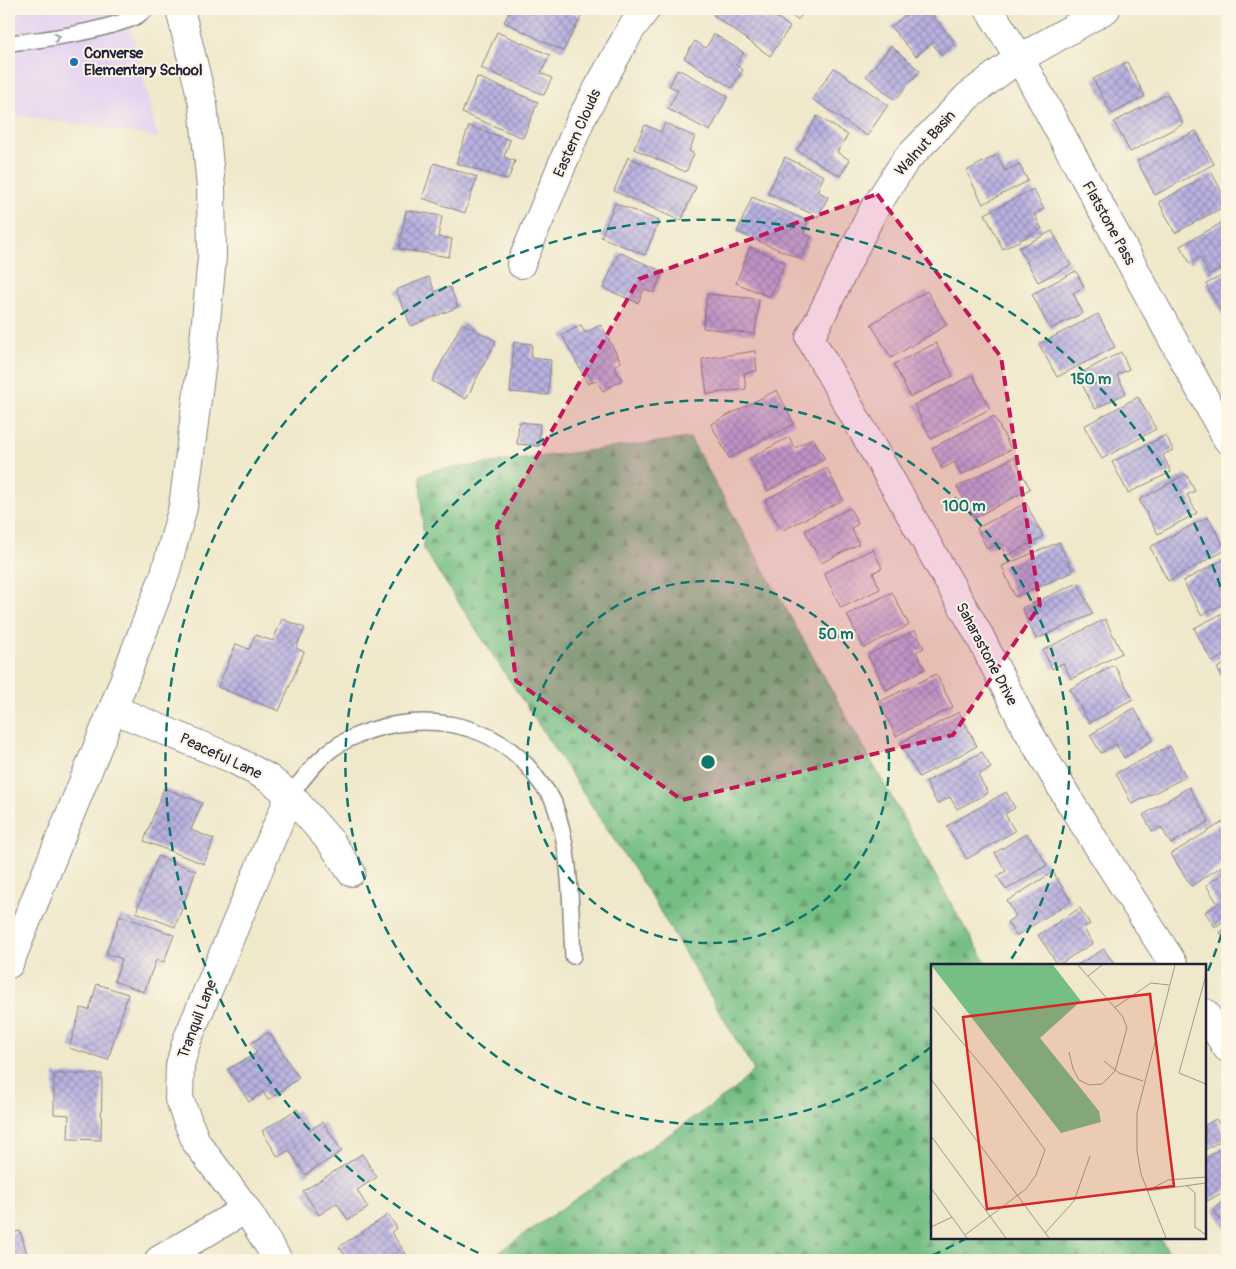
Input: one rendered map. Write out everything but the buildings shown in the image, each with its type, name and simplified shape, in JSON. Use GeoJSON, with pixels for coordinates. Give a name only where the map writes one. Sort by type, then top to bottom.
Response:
{"type":"FeatureCollection","features":[{"type":"Feature","properties":{"kind":"street"},"geometry":{"type":"LineString","coordinates":[[9,964],[113,709],[165,574],[183,507],[203,353],[211,267],[211,187],[203,104],[180,9]]}},
{"type":"Feature","properties":{"kind":"street","name":"Eastern Clouds"},"geometry":{"type":"LineString","coordinates":[[521,264],[581,119],[626,37],[646,9]]}},
{"type":"Feature","properties":{"kind":"street","name":"Flatstone Pass"},"geometry":{"type":"LineString","coordinates":[[989,9],[1020,59],[1227,439]]}},
{"type":"Feature","properties":{"kind":"street","name":"Walnut Basin"},"geometry":{"type":"LineString","coordinates":[[810,338],[872,211],[905,161],[968,96],[1012,62],[1106,9]]}},
{"type":"Feature","properties":{"kind":"street","name":"Saharastone Drive"},"geometry":{"type":"LineString","coordinates":[[810,338],[979,635],[1024,724],[1073,807],[1173,964]]}},
{"type":"Feature","properties":{"kind":"street","name":"Peaceful Lane"},"geometry":{"type":"LineString","coordinates":[[113,709],[233,759],[268,778],[290,795],[331,842],[350,872]]}},
{"type":"Feature","properties":{"kind":"street","name":"Tranquil Lane"},"geometry":{"type":"LineString","coordinates":[[278,1260],[246,1209],[196,1142],[179,1099],[180,1065],[187,1040],[290,795]]}},
{"type":"Feature","properties":{"kind":"street"},"geometry":{"type":"LineString","coordinates":[[1206,1015],[1227,1048]]}},
{"type":"Feature","properties":{"kind":"street"},"geometry":{"type":"LineString","coordinates":[[159,1260],[246,1209]]}},
{"type":"Feature","properties":{"kind":"lane"},"geometry":{"type":"LineString","coordinates":[[9,43],[32,41],[84,31],[133,19],[147,9]]}},
{"type":"Feature","properties":{"kind":"lane"},"geometry":{"type":"LineString","coordinates":[[290,795],[322,756],[346,740],[387,725],[424,721],[473,729],[504,746],[531,768],[553,802],[564,841],[569,876],[573,956]]}},
{"type":"Feature","properties":{"kind":"highlighted area"},"geometry":{"type":"Polygon","coordinates":[[[877,194],[1001,357],[1040,605],[953,735],[682,800],[516,681],[497,526],[639,279],[877,194]]]}},
{"type":"Feature","properties":{"kind":"shaded area","name":"Converse Elementary School"},"geometry":{"type":"Polygon","coordinates":[[[9,9],[126,9],[158,137],[9,114],[9,9]]]}},
{"type":"Feature","properties":{"kind":"green space"},"geometry":{"type":"Polygon","coordinates":[[[690,438],[966,930],[987,964],[931,964],[931,1239],[1161,1239],[1174,1260],[487,1260],[734,1090],[754,1070],[653,899],[424,550],[420,475],[436,470],[690,438]]]}},
{"type":"Feature","properties":{"kind":"place","name":"Converse Elementary School"},"geometry":{"type":"Point","coordinates":[74,62]}}]}
